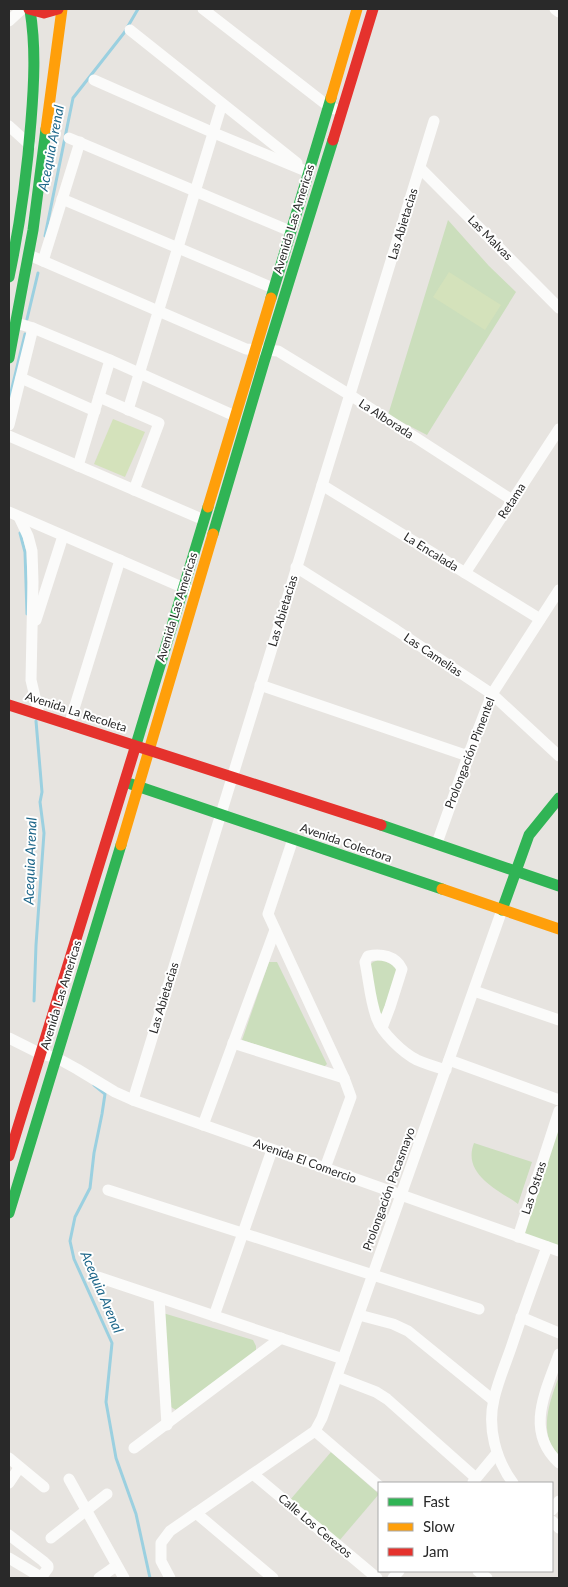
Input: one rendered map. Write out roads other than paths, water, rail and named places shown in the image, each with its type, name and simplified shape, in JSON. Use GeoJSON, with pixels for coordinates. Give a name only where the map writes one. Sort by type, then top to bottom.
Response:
{"type":"FeatureCollection","features":[{"type":"Feature","properties":{"kind":"street"},"geometry":{"type":"LineString","coordinates":[[27,9],[44,14],[58,9]]}},
{"type":"Feature","properties":{"kind":"street"},"geometry":{"type":"LineString","coordinates":[[9,21],[27,9]]}},
{"type":"Feature","properties":{"kind":"street"},"geometry":{"type":"LineString","coordinates":[[9,277],[12,242],[24,201],[30,145],[35,47],[27,9]]}},
{"type":"Feature","properties":{"kind":"street"},"geometry":{"type":"LineString","coordinates":[[9,358],[29,255],[53,64],[62,9]]}},
{"type":"Feature","properties":{"kind":"street"},"geometry":{"type":"LineString","coordinates":[[203,9],[328,106],[341,112]]}},
{"type":"Feature","properties":{"kind":"street","name":"Avenida Las Americas"},"geometry":{"type":"LineString","coordinates":[[9,1156],[184,588],[358,9]]}},
{"type":"Feature","properties":{"kind":"street","name":"Avenida Las Americas"},"geometry":{"type":"LineString","coordinates":[[9,1213],[268,350],[373,9]]}},
{"type":"Feature","properties":{"kind":"street"},"geometry":{"type":"LineString","coordinates":[[555,9],[559,12]]}},
{"type":"Feature","properties":{"kind":"street"},"geometry":{"type":"LineString","coordinates":[[130,30],[308,172]]}},
{"type":"Feature","properties":{"kind":"street"},"geometry":{"type":"LineString","coordinates":[[94,80],[308,172]]}},
{"type":"Feature","properties":{"kind":"street"},"geometry":{"type":"LineString","coordinates":[[128,410],[222,104]]}},
{"type":"Feature","properties":{"kind":"street","name":"Las Abietacias"},"geometry":{"type":"LineString","coordinates":[[133,1100],[434,121]]}},
{"type":"Feature","properties":{"kind":"street"},"geometry":{"type":"LineString","coordinates":[[9,126],[30,145]]}},
{"type":"Feature","properties":{"kind":"street"},"geometry":{"type":"LineString","coordinates":[[43,261],[62,199],[75,140],[290,232]]}},
{"type":"Feature","properties":{"kind":"street","name":"Las Malvas"},"geometry":{"type":"LineString","coordinates":[[420,168],[559,308]]}},
{"type":"Feature","properties":{"kind":"street"},"geometry":{"type":"LineString","coordinates":[[62,199],[274,288]]}},
{"type":"Feature","properties":{"kind":"street","name":"La Alborada"},"geometry":{"type":"LineString","coordinates":[[29,255],[246,349],[278,351],[350,395],[512,500]]}},
{"type":"Feature","properties":{"kind":"street"},"geometry":{"type":"LineString","coordinates":[[16,323],[33,328],[139,372],[235,416]]}},
{"type":"Feature","properties":{"kind":"street"},"geometry":{"type":"LineString","coordinates":[[9,425],[33,328]]}},
{"type":"Feature","properties":{"kind":"street"},"geometry":{"type":"LineString","coordinates":[[78,466],[110,360]]}},
{"type":"Feature","properties":{"kind":"street"},"geometry":{"type":"LineString","coordinates":[[21,378],[95,411]]}},
{"type":"Feature","properties":{"kind":"street"},"geometry":{"type":"LineString","coordinates":[[99,398],[160,423],[134,490]]}},
{"type":"Feature","properties":{"kind":"street","name":"Retama"},"geometry":{"type":"LineString","coordinates":[[465,573],[559,429]]}},
{"type":"Feature","properties":{"kind":"street"},"geometry":{"type":"LineString","coordinates":[[9,436],[204,520]]}},
{"type":"Feature","properties":{"kind":"street","name":"La Encalada"},"geometry":{"type":"LineString","coordinates":[[322,485],[540,619]]}},
{"type":"Feature","properties":{"kind":"street"},"geometry":{"type":"LineString","coordinates":[[14,515],[195,592]]}},
{"type":"Feature","properties":{"kind":"street"},"geometry":{"type":"LineString","coordinates":[[14,515],[28,536],[32,551],[31,680],[39,714]]}},
{"type":"Feature","properties":{"kind":"street"},"geometry":{"type":"LineString","coordinates":[[32,631],[63,536]]}},
{"type":"Feature","properties":{"kind":"street"},"geometry":{"type":"LineString","coordinates":[[69,725],[120,560]]}},
{"type":"Feature","properties":{"kind":"street","name":"Las Camelias"},"geometry":{"type":"LineString","coordinates":[[296,567],[396,630],[492,694],[559,756]]}},
{"type":"Feature","properties":{"kind":"street","name":"Prolongación Pimentel"},"geometry":{"type":"LineString","coordinates":[[437,843],[492,694],[559,590]]}},
{"type":"Feature","properties":{"kind":"street"},"geometry":{"type":"LineString","coordinates":[[260,685],[468,756]]}},
{"type":"Feature","properties":{"kind":"street","name":"Avenida La Recoleta"},"geometry":{"type":"LineString","coordinates":[[9,704],[135,746]]}},
{"type":"Feature","properties":{"kind":"street"},"geometry":{"type":"LineString","coordinates":[[135,746],[437,843],[559,886]]}},
{"type":"Feature","properties":{"kind":"street","name":"Avenida Colectora"},"geometry":{"type":"LineString","coordinates":[[124,782],[559,929]]}},
{"type":"Feature","properties":{"kind":"street","name":"Prolongación Pacasmayo"},"geometry":{"type":"LineString","coordinates":[[315,1431],[322,1418],[344,1359],[529,835],[559,798]]}},
{"type":"Feature","properties":{"kind":"street"},"geometry":{"type":"LineString","coordinates":[[293,839],[268,914],[344,1078],[350,1097],[326,1168]]}},
{"type":"Feature","properties":{"kind":"street"},"geometry":{"type":"LineString","coordinates":[[204,1125],[275,930]]}},
{"type":"Feature","properties":{"kind":"street"},"geometry":{"type":"LineString","coordinates":[[382,1028],[402,969],[394,960],[379,954],[368,956],[365,962],[376,1018],[382,1028],[388,1037],[415,1059],[447,1066],[559,1100]]}},
{"type":"Feature","properties":{"kind":"street"},"geometry":{"type":"LineString","coordinates":[[474,991],[559,1020]]}},
{"type":"Feature","properties":{"kind":"street","name":"Avenida El Comercio"},"geometry":{"type":"LineString","coordinates":[[9,1038],[41,1054],[57,1058],[115,1092],[133,1100],[559,1251]]}},
{"type":"Feature","properties":{"kind":"street"},"geometry":{"type":"LineString","coordinates":[[234,1043],[344,1078]]}},
{"type":"Feature","properties":{"kind":"street","name":"Las Ostras"},"geometry":{"type":"LineString","coordinates":[[518,1237],[559,1112]]}},
{"type":"Feature","properties":{"kind":"street"},"geometry":{"type":"LineString","coordinates":[[214,1316],[272,1150]]}},
{"type":"Feature","properties":{"kind":"street"},"geometry":{"type":"LineString","coordinates":[[108,1190],[479,1309]]}},
{"type":"Feature","properties":{"kind":"street"},"geometry":{"type":"LineString","coordinates":[[512,1482],[505,1472],[497,1452],[492,1426],[494,1400],[521,1317],[547,1247]]}},
{"type":"Feature","properties":{"kind":"street"},"geometry":{"type":"LineString","coordinates":[[98,1277],[344,1359]]}},
{"type":"Feature","properties":{"kind":"street"},"geometry":{"type":"LineString","coordinates":[[159,1298],[167,1425]]}},
{"type":"Feature","properties":{"kind":"street"},"geometry":{"type":"LineString","coordinates":[[359,1315],[393,1324],[408,1331],[494,1400]]}},
{"type":"Feature","properties":{"kind":"street"},"geometry":{"type":"LineString","coordinates":[[521,1317],[559,1333]]}},
{"type":"Feature","properties":{"kind":"street"},"geometry":{"type":"LineString","coordinates":[[134,1448],[282,1338]]}},
{"type":"Feature","properties":{"kind":"street"},"geometry":{"type":"LineString","coordinates":[[559,1354],[541,1407],[540,1420],[541,1434],[546,1446],[551,1456],[559,1463]]}},
{"type":"Feature","properties":{"kind":"street"},"geometry":{"type":"LineString","coordinates":[[337,1377],[376,1392],[387,1400],[474,1480],[497,1452]]}},
{"type":"Feature","properties":{"kind":"street"},"geometry":{"type":"LineString","coordinates":[[170,1578],[161,1561],[161,1543],[170,1530],[315,1431],[378,1485]]}},
{"type":"Feature","properties":{"kind":"street"},"geometry":{"type":"LineString","coordinates":[[9,1458],[44,1487]]}},
{"type":"Feature","properties":{"kind":"street"},"geometry":{"type":"LineString","coordinates":[[9,1483],[19,1468]]}},
{"type":"Feature","properties":{"kind":"street","name":"Calle Los Cerezos"},"geometry":{"type":"LineString","coordinates":[[253,1474],[377,1578]]}},
{"type":"Feature","properties":{"kind":"street"},"geometry":{"type":"LineString","coordinates":[[69,1479],[124,1578]]}},
{"type":"Feature","properties":{"kind":"street"},"geometry":{"type":"LineString","coordinates":[[51,1538],[108,1494]]}},
{"type":"Feature","properties":{"kind":"street"},"geometry":{"type":"LineString","coordinates":[[196,1513],[273,1578]]}},
{"type":"Feature","properties":{"kind":"street"},"geometry":{"type":"LineString","coordinates":[[9,1535],[43,1561],[48,1568],[43,1575],[39,1576],[9,1558]]}},
{"type":"Feature","properties":{"kind":"street"},"geometry":{"type":"LineString","coordinates":[[99,1578],[116,1566]]}},
{"type":"Feature","properties":{"kind":"waterway","name":"Acequia Arenal"},"geometry":{"type":"LineString","coordinates":[[45,236],[73,98],[124,33],[138,9]]}},
{"type":"Feature","properties":{"kind":"waterway","name":"Acequia Arenal"},"geometry":{"type":"LineString","coordinates":[[27,319],[38,273]]}},
{"type":"Feature","properties":{"kind":"waterway","name":"Acequia Arenal"},"geometry":{"type":"LineString","coordinates":[[9,400],[25,334]]}},
{"type":"Feature","properties":{"kind":"waterway","name":"Acequia Arenal"},"geometry":{"type":"LineString","coordinates":[[20,533],[25,552],[27,614]]}},
{"type":"Feature","properties":{"kind":"waterway","name":"Acequia Arenal"},"geometry":{"type":"LineString","coordinates":[[34,1001],[44,833],[40,802],[42,792],[36,721]]}},
{"type":"Feature","properties":{"kind":"waterway","name":"Acequia Arenal"},"geometry":{"type":"LineString","coordinates":[[94,1085],[105,1094],[102,1114],[94,1153],[90,1188],[75,1217],[70,1241],[74,1259],[112,1343],[106,1402],[116,1458],[136,1514],[150,1578]]}}]}
